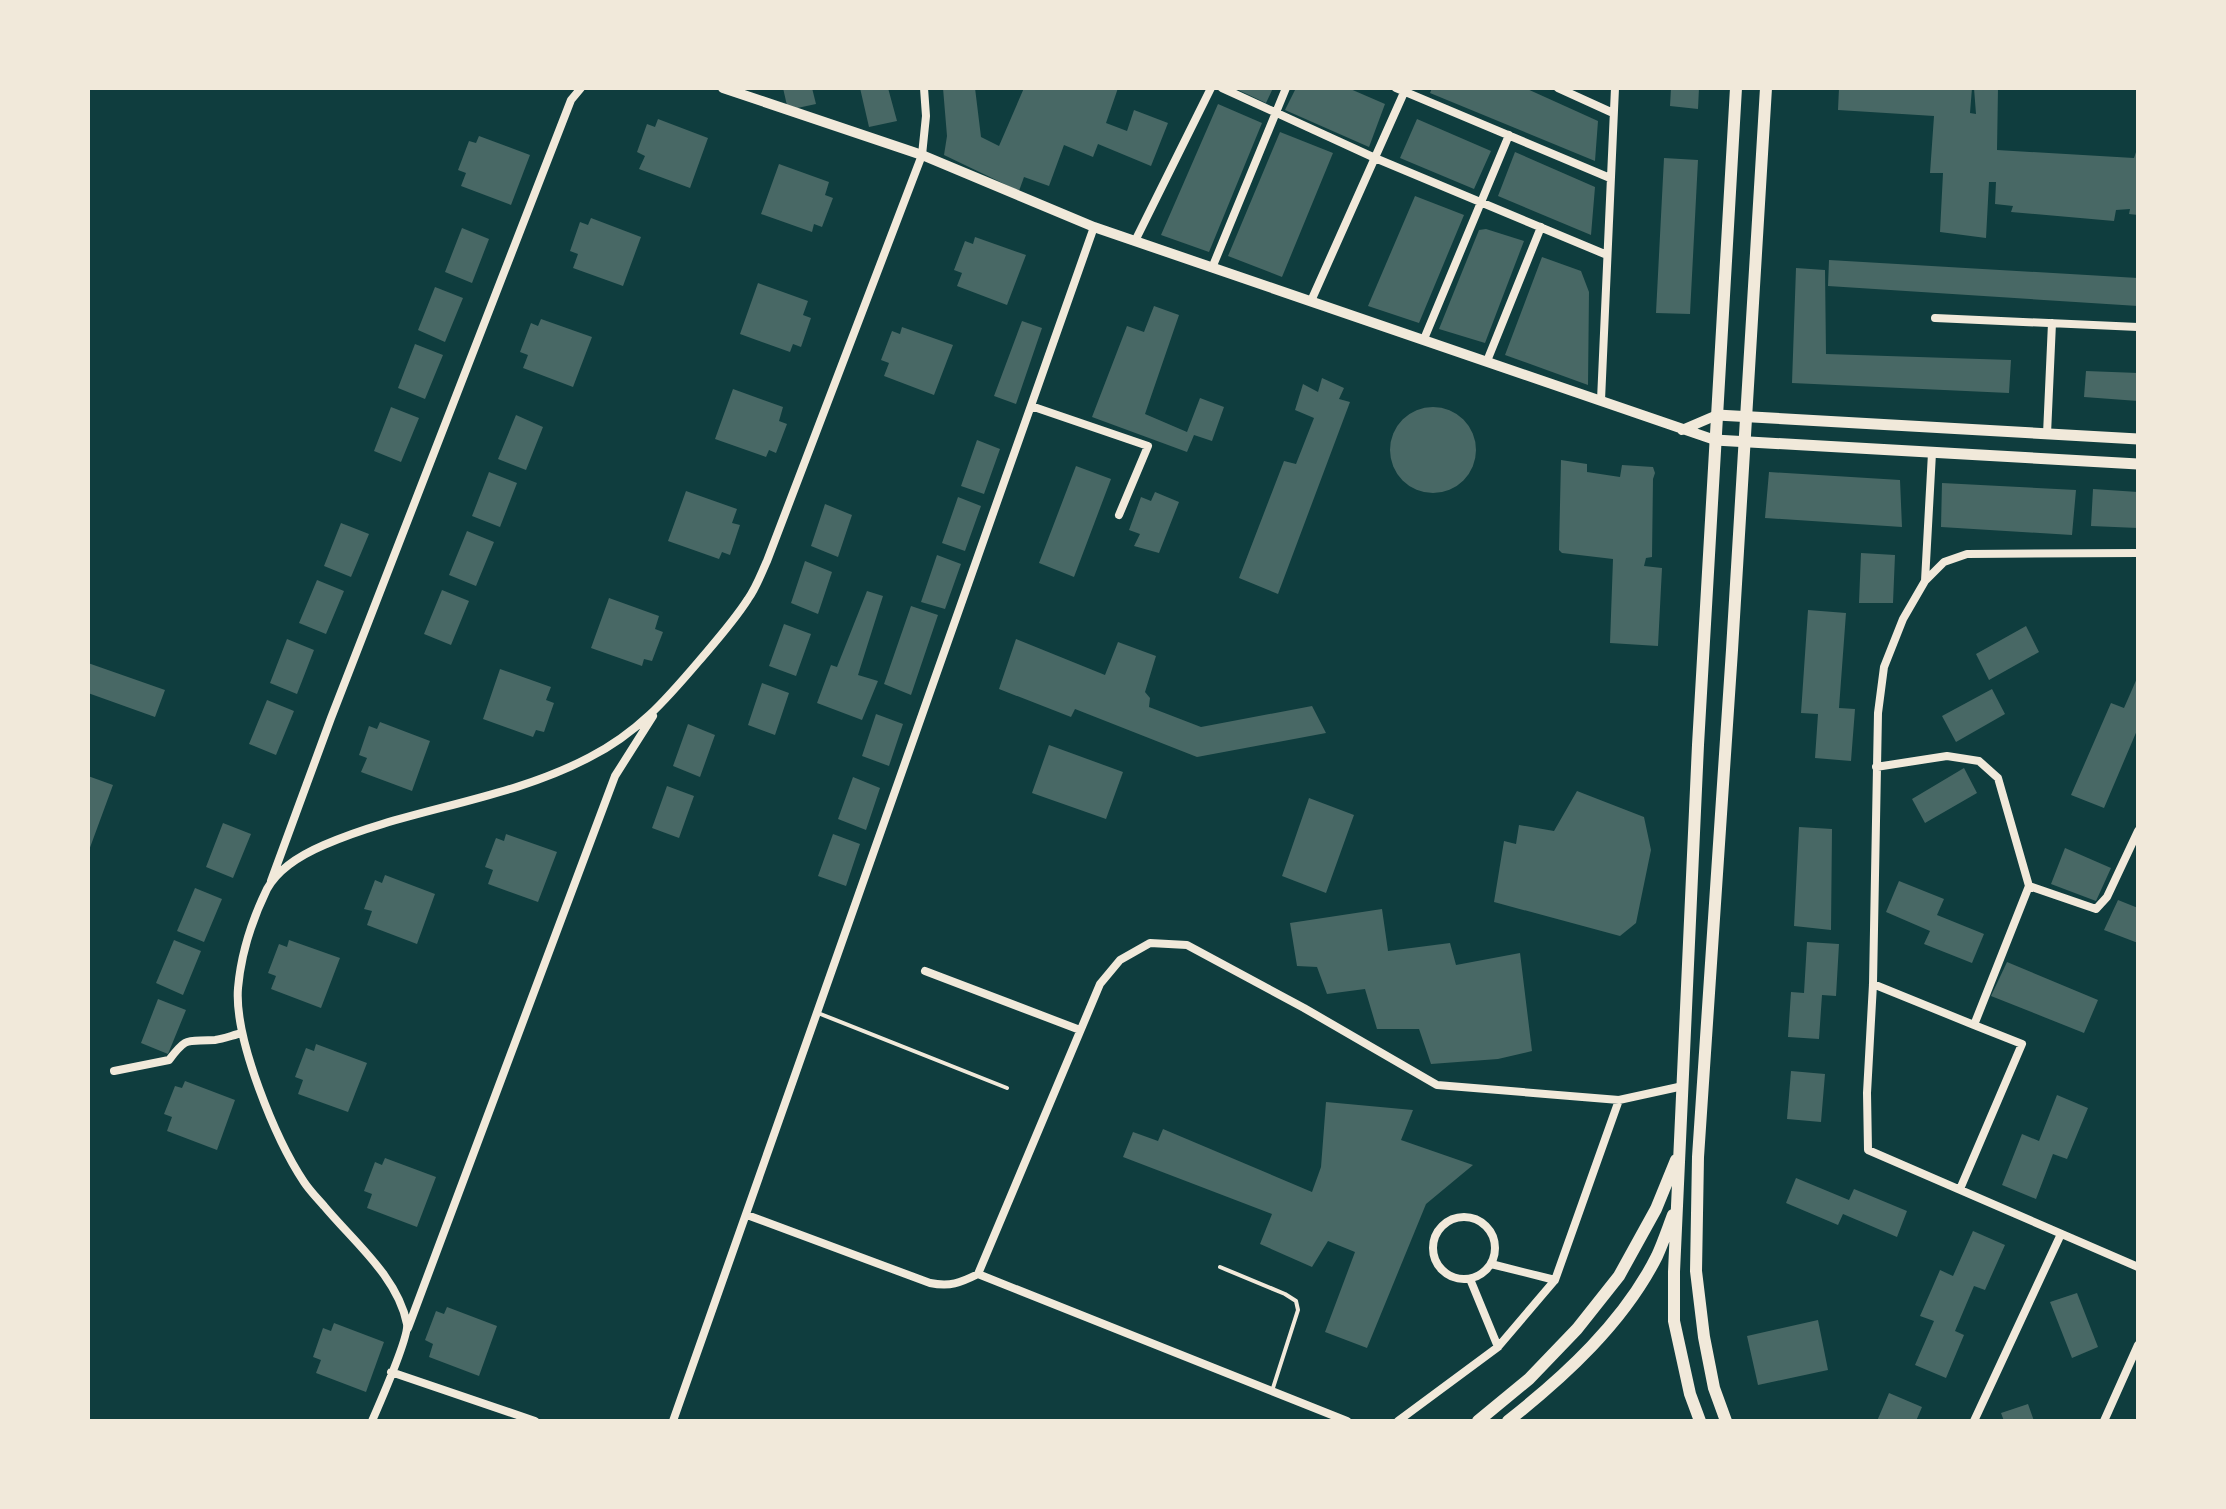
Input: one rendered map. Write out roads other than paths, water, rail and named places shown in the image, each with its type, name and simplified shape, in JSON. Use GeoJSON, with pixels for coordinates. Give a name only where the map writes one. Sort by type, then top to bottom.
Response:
{"type":"FeatureCollection","features":[{"type":"Feature","properties":{"kind":"main road"},"geometry":{"type":"LineString","coordinates":[[1700,1421],[1690,1394],[1674,1321],[1674,1272],[1698,745],[1736,88]]}},
{"type":"Feature","properties":{"kind":"main road"},"geometry":{"type":"LineString","coordinates":[[1726,1421],[1714,1388],[1696,1271],[1698,1157],[1766,88]]}},
{"type":"Feature","properties":{"kind":"main road"},"geometry":{"type":"LineString","coordinates":[[1717,415],[2138,439]]}},
{"type":"Feature","properties":{"kind":"main road"},"geometry":{"type":"LineString","coordinates":[[1715,440],[2138,464]]}},
{"type":"Feature","properties":{"kind":"main road"},"geometry":{"type":"LineString","coordinates":[[1478,1421],[1529,1379],[1577,1329],[1619,1276],[1656,1209],[1680,1149]]}},
{"type":"Feature","properties":{"kind":"main road"},"geometry":{"type":"LineString","coordinates":[[1508,1421],[1549,1389],[1620,1311],[1657,1256],[1698,1157]]}},
{"type":"Feature","properties":{"kind":"street"},"geometry":{"type":"LineString","coordinates":[[408,1328],[398,1298],[384,1276],[305,1184],[286,1150],[256,1078],[242,1033],[238,991],[243,955],[253,919],[270,885],[331,718],[565,115],[571,100],[581,88]]}},
{"type":"Feature","properties":{"kind":"street"},"geometry":{"type":"LineString","coordinates":[[723,88],[922,155],[1094,227],[1715,440]]}},
{"type":"Feature","properties":{"kind":"street"},"geometry":{"type":"LineString","coordinates":[[372,1421],[615,776],[658,709],[750,598],[767,561],[922,155],[926,116],[924,88]]}},
{"type":"Feature","properties":{"kind":"street"},"geometry":{"type":"LineString","coordinates":[[1135,241],[1211,88]]}},
{"type":"Feature","properties":{"kind":"street"},"geometry":{"type":"LineString","coordinates":[[1222,88],[1375,158],[1607,255]]}},
{"type":"Feature","properties":{"kind":"street"},"geometry":{"type":"LineString","coordinates":[[1212,268],[1286,88]]}},
{"type":"Feature","properties":{"kind":"street"},"geometry":{"type":"LineString","coordinates":[[1558,88],[1613,113]]}},
{"type":"Feature","properties":{"kind":"street"},"geometry":{"type":"LineString","coordinates":[[1601,400],[1615,88]]}},
{"type":"Feature","properties":{"kind":"street"},"geometry":{"type":"LineString","coordinates":[[1311,301],[1403,89],[1610,178]]}},
{"type":"Feature","properties":{"kind":"street"},"geometry":{"type":"LineString","coordinates":[[1424,339],[1509,135]]}},
{"type":"Feature","properties":{"kind":"street"},"geometry":{"type":"LineString","coordinates":[[673,1421],[1094,227]]}},
{"type":"Feature","properties":{"kind":"street"},"geometry":{"type":"LineString","coordinates":[[1487,361],[1541,227]]}},
{"type":"Feature","properties":{"kind":"street"},"geometry":{"type":"LineString","coordinates":[[1935,318],[2138,327]]}},
{"type":"Feature","properties":{"kind":"street"},"geometry":{"type":"LineString","coordinates":[[2047,434],[2052,323]]}},
{"type":"Feature","properties":{"kind":"street"},"geometry":{"type":"LineString","coordinates":[[1031,406],[1148,446],[1119,515]]}},
{"type":"Feature","properties":{"kind":"street"},"geometry":{"type":"LineString","coordinates":[[1682,430],[1717,415]]}},
{"type":"Feature","properties":{"kind":"street"},"geometry":{"type":"LineString","coordinates":[[1925,581],[1932,453]]}},
{"type":"Feature","properties":{"kind":"street"},"geometry":{"type":"LineString","coordinates":[[2138,553],[1967,554],[1944,562],[1925,581],[1903,619],[1884,667],[1878,713],[1873,984],[1867,1093],[1868,1150],[2138,1267]]}},
{"type":"Feature","properties":{"kind":"street"},"geometry":{"type":"LineString","coordinates":[[270,885],[289,864],[322,845],[528,783],[587,759],[616,742],[658,709]]}},
{"type":"Feature","properties":{"kind":"street"},"geometry":{"type":"LineString","coordinates":[[1876,767],[1947,756],[1979,761],[1998,778],[2029,886],[1974,1025]]}},
{"type":"Feature","properties":{"kind":"street"},"geometry":{"type":"LineString","coordinates":[[2029,886],[2096,909],[2107,897],[2138,831]]}},
{"type":"Feature","properties":{"kind":"street"},"geometry":{"type":"LineString","coordinates":[[747,1215],[930,1283],[960,1284],[978,1274],[1100,984],[1120,960],[1150,943],[1187,945],[1437,1085],[1619,1100],[1683,1086]]}},
{"type":"Feature","properties":{"kind":"street"},"geometry":{"type":"LineString","coordinates":[[925,971],[1080,1030]]}},
{"type":"Feature","properties":{"kind":"street"},"geometry":{"type":"LineString","coordinates":[[1873,984],[2022,1044],[1960,1189]]}},
{"type":"Feature","properties":{"kind":"street"},"geometry":{"type":"LineString","coordinates":[[114,1071],[169,1060],[180,1045],[191,1039],[217,1040],[242,1033]]}},
{"type":"Feature","properties":{"kind":"street"},"geometry":{"type":"LineString","coordinates":[[1398,1421],[1498,1347],[1555,1280],[1619,1100]]}},
{"type":"Feature","properties":{"kind":"street"},"geometry":{"type":"LineString","coordinates":[[1455,1218],[1476,1219],[1485,1225],[1495,1243],[1491,1264],[1479,1276],[1470,1279],[1449,1277],[1435,1261],[1432,1251],[1438,1231],[1455,1218]]}},
{"type":"Feature","properties":{"kind":"street"},"geometry":{"type":"LineString","coordinates":[[1974,1421],[2061,1234]]}},
{"type":"Feature","properties":{"kind":"street"},"geometry":{"type":"LineString","coordinates":[[1491,1264],[1555,1280]]}},
{"type":"Feature","properties":{"kind":"street"},"geometry":{"type":"LineString","coordinates":[[978,1274],[1347,1421]]}},
{"type":"Feature","properties":{"kind":"street"},"geometry":{"type":"LineString","coordinates":[[1470,1279],[1498,1347]]}},
{"type":"Feature","properties":{"kind":"street"},"geometry":{"type":"LineString","coordinates":[[2104,1421],[2138,1345]]}},
{"type":"Feature","properties":{"kind":"street"},"geometry":{"type":"LineString","coordinates":[[391,1372],[535,1421]]}},
{"type":"Feature","properties":{"kind":"lane"},"geometry":{"type":"LineString","coordinates":[[818,1013],[1007,1088]]}},
{"type":"Feature","properties":{"kind":"lane"},"geometry":{"type":"LineString","coordinates":[[1220,1267],[1296,1301],[1298,1310],[1272,1391]]}}]}
